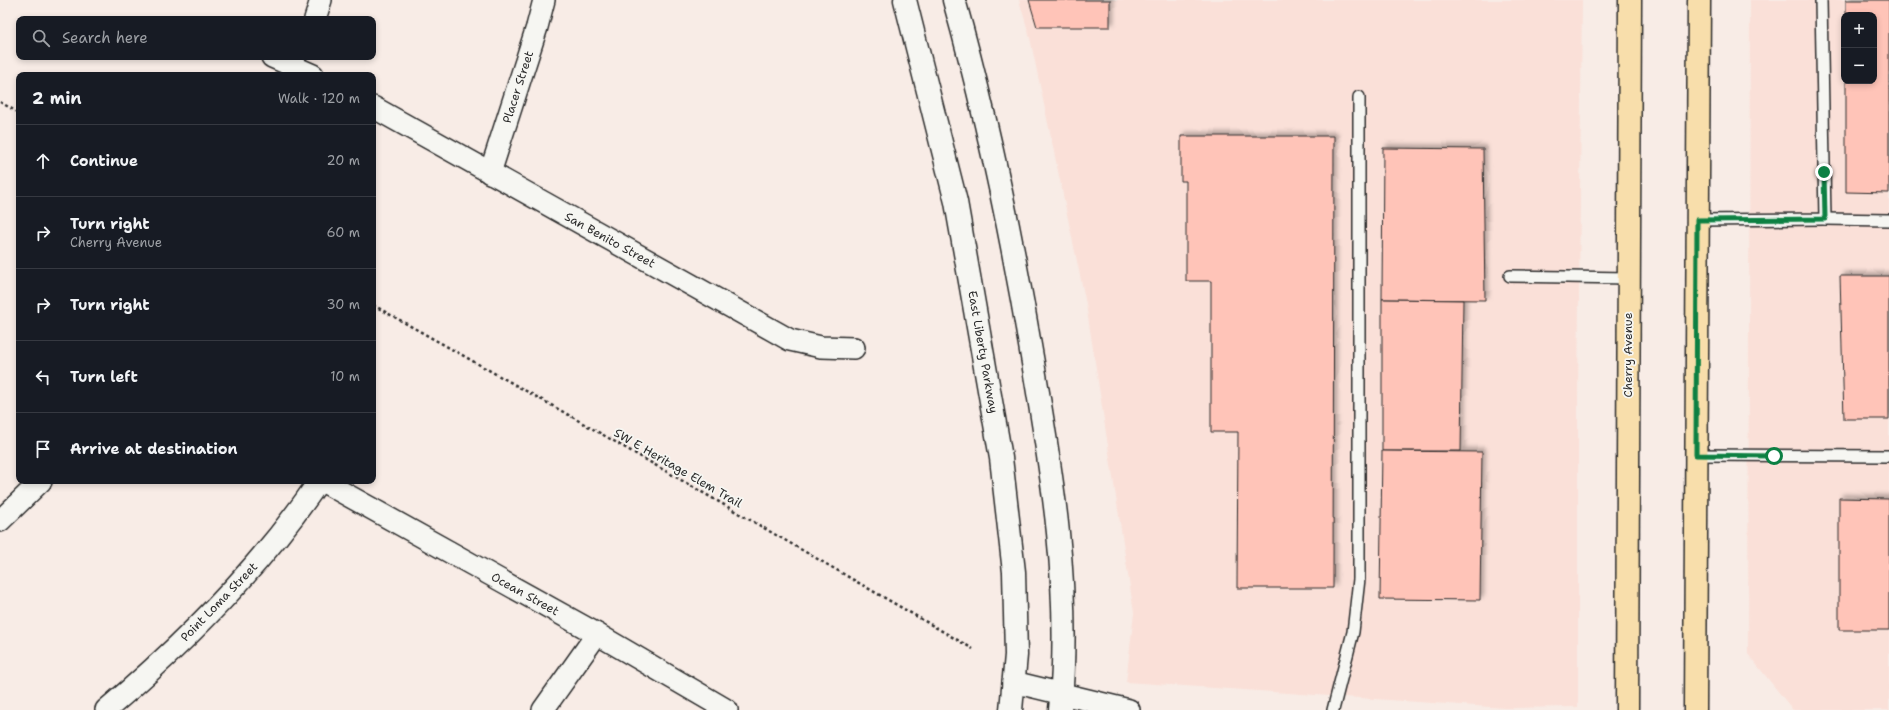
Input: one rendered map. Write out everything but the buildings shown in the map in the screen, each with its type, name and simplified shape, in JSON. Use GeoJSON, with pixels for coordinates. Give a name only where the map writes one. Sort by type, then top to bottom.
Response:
{"type":"FeatureCollection","features":[{"type":"Feature","properties":{"kind":"main road","name":"Cherry Avenue"},"geometry":{"type":"LineString","coordinates":[[1627,710],[1630,0]]}},
{"type":"Feature","properties":{"kind":"main road"},"geometry":{"type":"LineString","coordinates":[[1695,710],[1699,0]]}},
{"type":"Feature","properties":{"kind":"street"},"geometry":{"type":"LineString","coordinates":[[316,16],[321,0]]}},
{"type":"Feature","properties":{"kind":"street","name":"Placer Street"},"geometry":{"type":"LineString","coordinates":[[490,173],[535,34],[544,0]]}},
{"type":"Feature","properties":{"kind":"street","name":"East Liberty Parkway"},"geometry":{"type":"LineString","coordinates":[[905,0],[956,202],[1001,458],[1014,572],[1016,655],[1011,710]]}},
{"type":"Feature","properties":{"kind":"street"},"geometry":{"type":"LineString","coordinates":[[954,0],[990,141],[1015,258],[1043,421],[1055,501],[1061,575],[1063,634],[1060,702]]}},
{"type":"Feature","properties":{"kind":"street"},"geometry":{"type":"LineString","coordinates":[[280,60],[303,69]]}},
{"type":"Feature","properties":{"kind":"street","name":"San Benito Street"},"geometry":{"type":"LineString","coordinates":[[376,108],[790,340],[821,347],[854,348]]}},
{"type":"Feature","properties":{"kind":"street"},"geometry":{"type":"LineString","coordinates":[[0,521],[38,484]]}},
{"type":"Feature","properties":{"kind":"street","name":"Point Loma Street"},"geometry":{"type":"LineString","coordinates":[[106,710],[146,677],[226,598],[258,562],[318,484]]}},
{"type":"Feature","properties":{"kind":"street","name":"Ocean Street"},"geometry":{"type":"LineString","coordinates":[[325,484],[597,634],[727,710]]}},
{"type":"Feature","properties":{"kind":"street"},"geometry":{"type":"LineString","coordinates":[[543,710],[597,634]]}},
{"type":"Feature","properties":{"kind":"street"},"geometry":{"type":"LineString","coordinates":[[1013,682],[1060,702],[1129,710]]}},
{"type":"Feature","properties":{"kind":"lane"},"geometry":{"type":"LineString","coordinates":[[1821,0],[1825,219]]}},
{"type":"Feature","properties":{"kind":"lane"},"geometry":{"type":"LineString","coordinates":[[1333,710],[1353,632],[1359,579],[1359,97]]}},
{"type":"Feature","properties":{"kind":"lane"},"geometry":{"type":"LineString","coordinates":[[1697,220],[1889,220]]}},
{"type":"Feature","properties":{"kind":"lane"},"geometry":{"type":"LineString","coordinates":[[1510,276],[1629,278]]}},
{"type":"Feature","properties":{"kind":"lane"},"geometry":{"type":"LineString","coordinates":[[1696,455],[1889,456]]}},
{"type":"Feature","properties":{"kind":"path"},"geometry":{"type":"LineString","coordinates":[[0,102],[16,111]]}},
{"type":"Feature","properties":{"kind":"path","name":"SW E Heritage Elem Trail"},"geometry":{"type":"LineString","coordinates":[[376,307],[567,414],[973,649]]}},
{"type":"Feature","properties":{"kind":"shaded area"},"geometry":{"type":"Polygon","coordinates":[[[1019,0],[1582,0],[1578,398],[1578,707],[1505,708],[1126,682],[1134,613],[1086,304],[1030,38],[1019,0]]]}},
{"type":"Feature","properties":{"kind":"shaded area"},"geometry":{"type":"Polygon","coordinates":[[[1750,0],[1889,0],[1889,710],[1793,710],[1748,654],[1750,0]]]}},
{"type":"Feature","properties":{"kind":"route"},"geometry":{"type":"LineString","coordinates":[[1774,456],[1696,455],[1697,220],[1825,219],[1824,172]]}}]}
